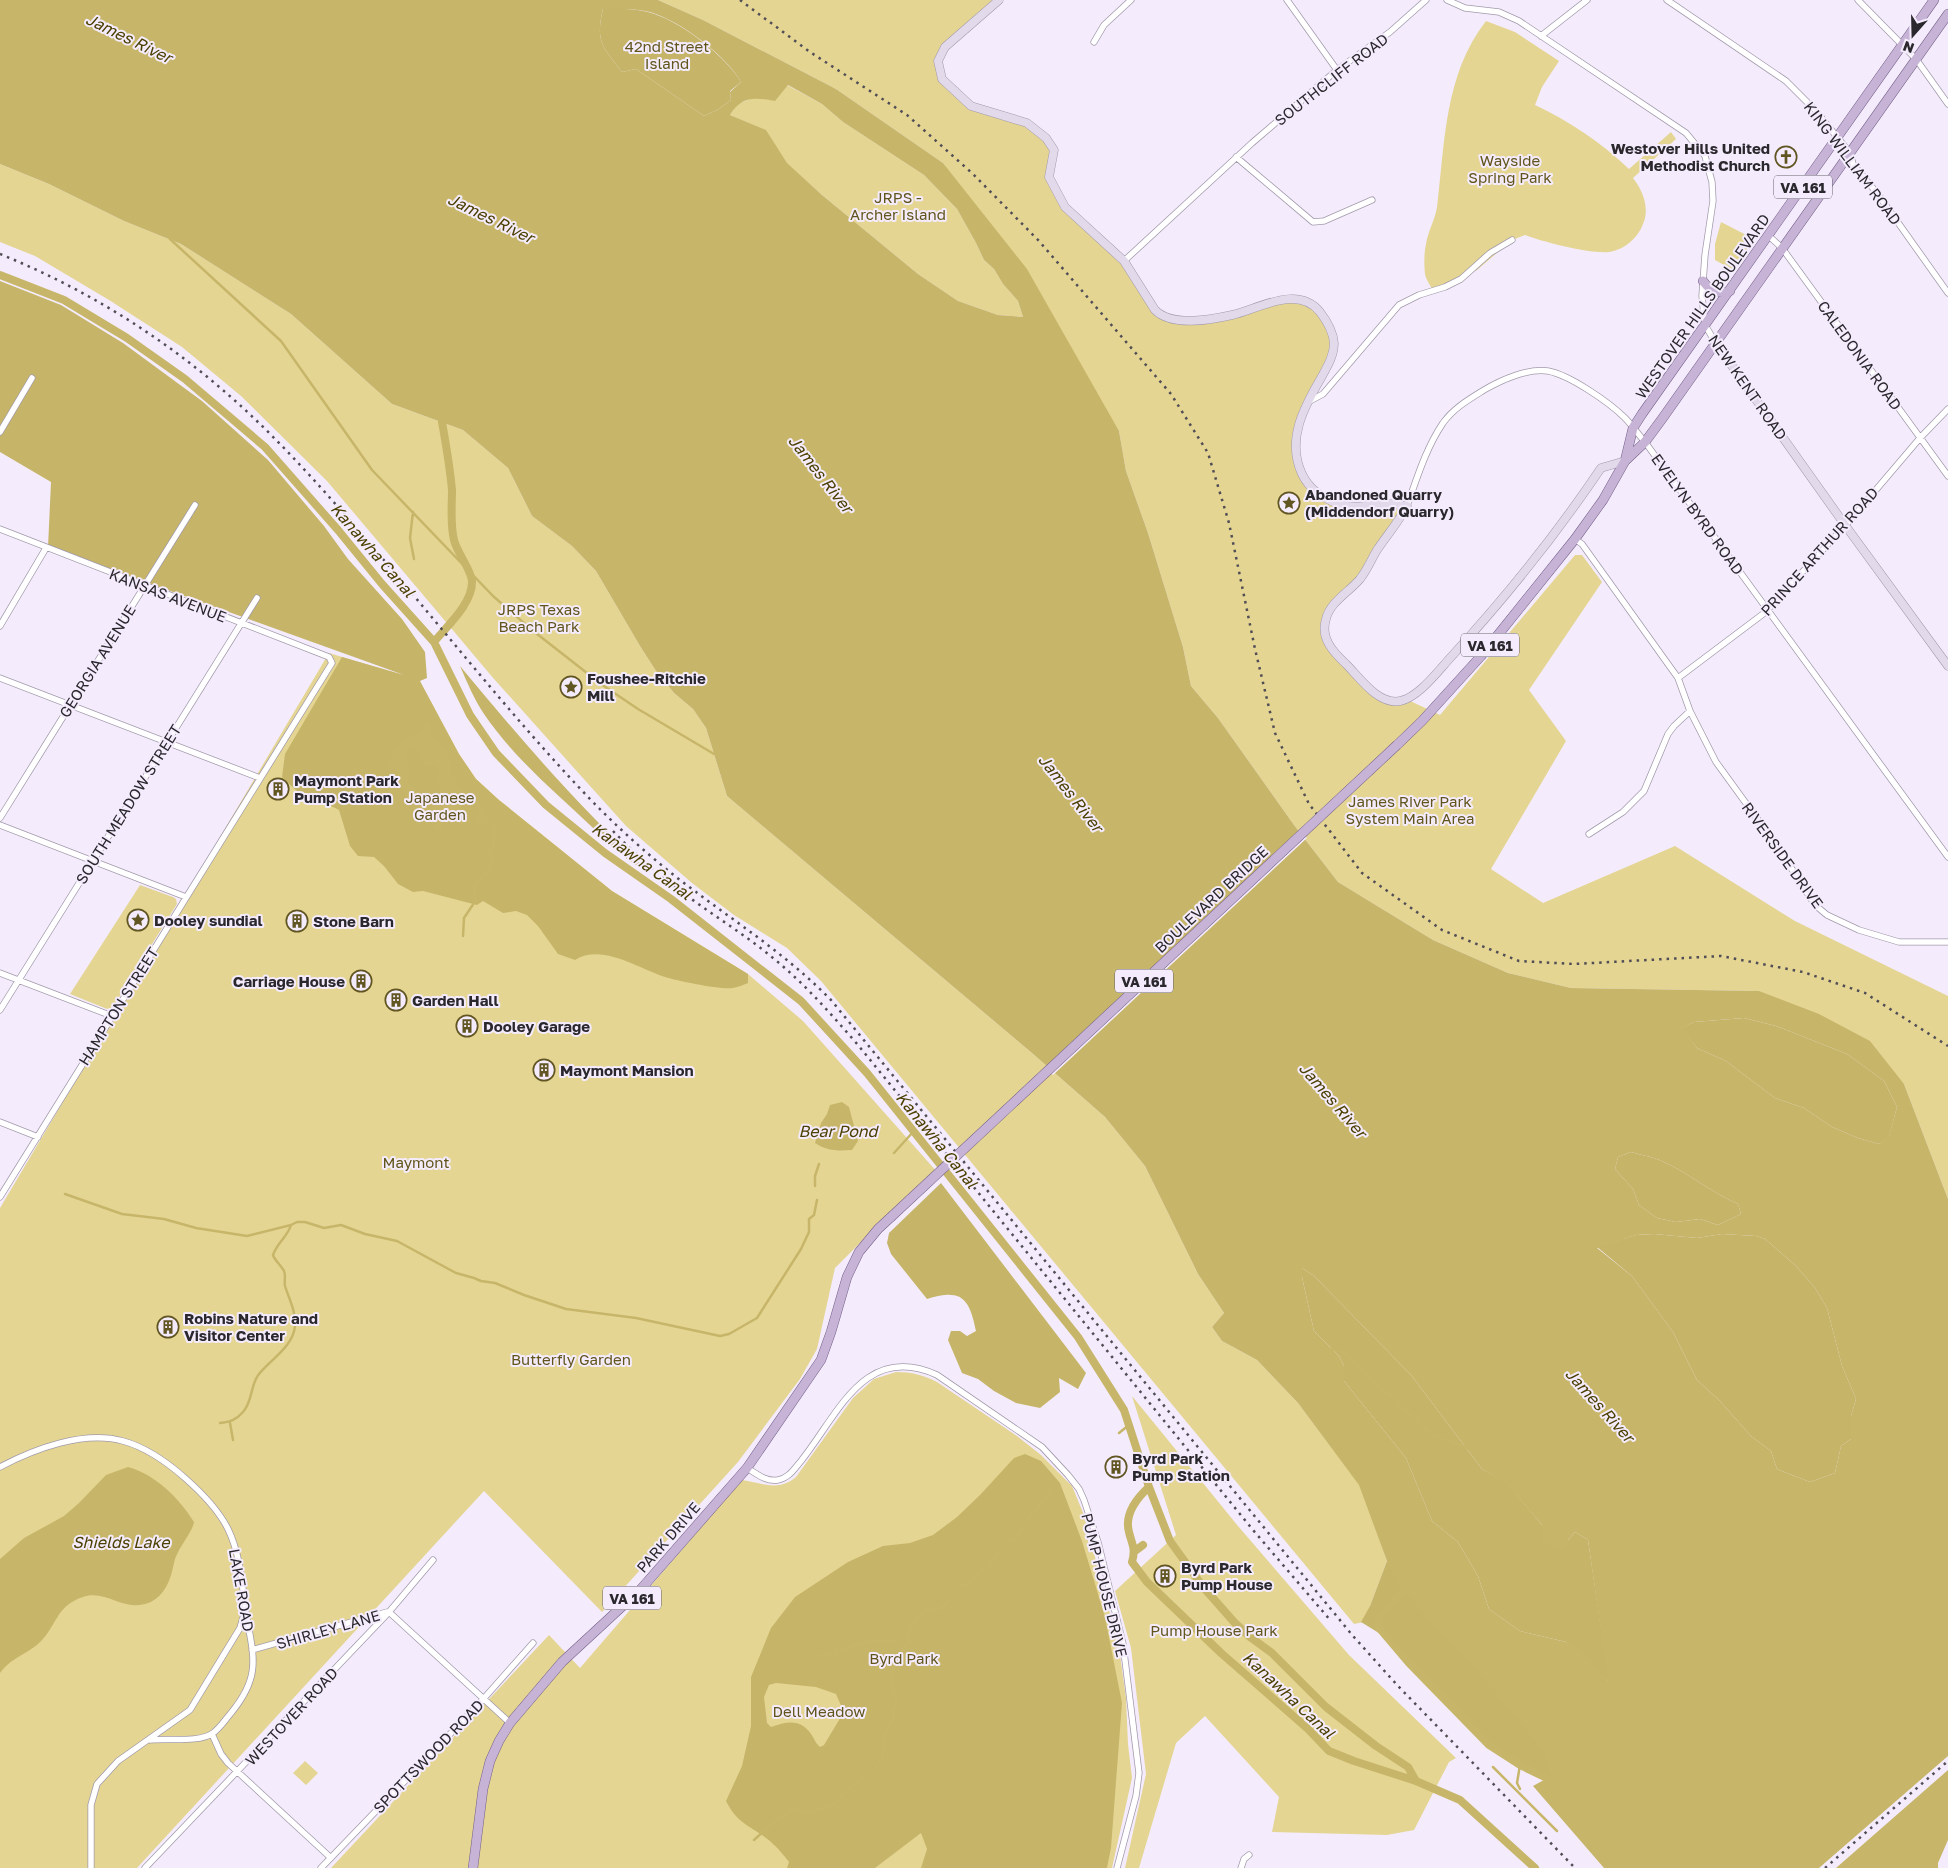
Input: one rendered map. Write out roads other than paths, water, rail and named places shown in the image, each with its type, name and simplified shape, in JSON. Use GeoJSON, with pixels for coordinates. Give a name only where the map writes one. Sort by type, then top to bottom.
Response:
{"type":"FeatureCollection","features":[{"type":"Feature","properties":{"kind":"main road","name":"WESTOVER HILLS BOULEVARD"},"geometry":{"type":"LineString","coordinates":[[1397,745],[1422,721],[1481,656],[1575,539],[1603,500],[1625,461],[1633,428],[1934,0]]}},
{"type":"Feature","properties":{"kind":"main road","name":"WESTOVER HILLS BOULEVARD"},"geometry":{"type":"LineString","coordinates":[[1625,461],[1645,442],[1948,14]]}},
{"type":"Feature","properties":{"kind":"main road"},"geometry":{"type":"LineString","coordinates":[[1703,281],[1713,291],[1722,293],[1730,291]]}},
{"type":"Feature","properties":{"kind":"main road","name":"BOULEVARD BRIDGE"},"geometry":{"type":"LineString","coordinates":[[891,1217],[1397,745]]}},
{"type":"Feature","properties":{"kind":"main road","name":"PARK DRIVE"},"geometry":{"type":"LineString","coordinates":[[472,1868],[483,1789],[490,1761],[510,1723],[562,1662],[641,1590],[747,1468],[821,1360],[847,1277],[859,1252],[891,1217]]}},
{"type":"Feature","properties":{"kind":"street"},"geometry":{"type":"LineString","coordinates":[[999,0],[945,47],[938,61],[942,79],[971,106],[1028,123],[1046,138],[1054,150],[1049,177],[1065,207],[1124,261],[1160,315],[1171,320],[1187,321],[1232,315],[1281,300],[1302,300],[1318,310],[1329,324],[1334,343],[1331,361],[1308,402],[1296,434],[1295,454],[1304,477],[1312,488],[1331,501],[1349,506],[1391,504],[1407,506]]}},
{"type":"Feature","properties":{"kind":"street"},"geometry":{"type":"LineString","coordinates":[[1094,42],[1104,25],[1131,0]]}},
{"type":"Feature","properties":{"kind":"street"},"geometry":{"type":"LineString","coordinates":[[1287,0],[1337,70]]}},
{"type":"Feature","properties":{"kind":"street","name":"SOUTHCLIFF ROAD"},"geometry":{"type":"LineString","coordinates":[[1124,261],[1236,157],[1337,70],[1390,32],[1426,0]]}},
{"type":"Feature","properties":{"kind":"street","name":"NEW KENT ROAD"},"geometry":{"type":"LineString","coordinates":[[1447,0],[1465,8],[1498,12],[1518,21],[1686,132],[1705,156],[1712,182],[1713,201],[1702,296],[1705,325],[1715,342],[1845,525],[1948,666]]}},
{"type":"Feature","properties":{"kind":"street"},"geometry":{"type":"LineString","coordinates":[[1541,36],[1587,0]]}},
{"type":"Feature","properties":{"kind":"street","name":"KING WILLIAM ROAD"},"geometry":{"type":"LineString","coordinates":[[1667,0],[1786,81],[1816,111],[1850,154],[1853,164],[1877,193],[1948,293]]}},
{"type":"Feature","properties":{"kind":"street"},"geometry":{"type":"LineString","coordinates":[[1858,0],[1916,59],[1948,104]]}},
{"type":"Feature","properties":{"kind":"street"},"geometry":{"type":"LineString","coordinates":[[1236,157],[1314,222],[1324,221],[1372,200]]}},
{"type":"Feature","properties":{"kind":"street","name":"CALEDONIA ROAD"},"geometry":{"type":"LineString","coordinates":[[1769,236],[1782,248],[1948,476]]}},
{"type":"Feature","properties":{"kind":"street"},"geometry":{"type":"LineString","coordinates":[[1308,402],[1323,394],[1399,305],[1461,279],[1490,253],[1512,240]]}},
{"type":"Feature","properties":{"kind":"street","name":"EVELYN BYRD ROAD"},"geometry":{"type":"LineString","coordinates":[[1407,506],[1428,449],[1443,423],[1452,411],[1493,384],[1531,372],[1548,371],[1564,376],[1590,391],[1626,419],[1645,442],[1948,857]]}},
{"type":"Feature","properties":{"kind":"street"},"geometry":{"type":"LineString","coordinates":[[0,432],[32,378]]}},
{"type":"Feature","properties":{"kind":"street","name":"PRINCE ARTHUR ROAD"},"geometry":{"type":"LineString","coordinates":[[1678,678],[1768,609],[1948,409]]}},
{"type":"Feature","properties":{"kind":"street","name":"WESTOVER HILLS BOULEVARD"},"geometry":{"type":"LineString","coordinates":[[1407,506],[1365,572],[1330,609],[1324,625],[1325,635],[1330,647],[1374,692],[1387,700],[1393,701],[1406,699],[1421,688],[1470,637],[1576,506],[1601,468],[1625,461]]}},
{"type":"Feature","properties":{"kind":"street","name":"GEORGIA AVENUE"},"geometry":{"type":"LineString","coordinates":[[0,818],[195,505]]}},
{"type":"Feature","properties":{"kind":"street","name":"KANSAS AVENUE"},"geometry":{"type":"LineString","coordinates":[[0,529],[329,657],[332,663]]}},
{"type":"Feature","properties":{"kind":"street","name":"RIVERSIDE DRIVE"},"geometry":{"type":"LineString","coordinates":[[1575,539],[1582,544],[1678,678],[1690,711],[1716,762],[1777,846],[1815,905],[1827,915],[1859,930],[1899,942],[1948,942]]}},
{"type":"Feature","properties":{"kind":"street"},"geometry":{"type":"LineString","coordinates":[[0,626],[46,548]]}},
{"type":"Feature","properties":{"kind":"street","name":"SOUTH MEADOW STREET"},"geometry":{"type":"LineString","coordinates":[[0,1010],[257,598]]}},
{"type":"Feature","properties":{"kind":"street","name":"HAMPTON STREET"},"geometry":{"type":"LineString","coordinates":[[0,1197],[332,663]]}},
{"type":"Feature","properties":{"kind":"street"},"geometry":{"type":"LineString","coordinates":[[0,678],[260,778]]}},
{"type":"Feature","properties":{"kind":"street"},"geometry":{"type":"LineString","coordinates":[[1589,834],[1623,812],[1644,791],[1668,734],[1690,711]]}},
{"type":"Feature","properties":{"kind":"street"},"geometry":{"type":"LineString","coordinates":[[0,825],[186,897]]}},
{"type":"Feature","properties":{"kind":"street"},"geometry":{"type":"LineString","coordinates":[[0,973],[112,1016]]}},
{"type":"Feature","properties":{"kind":"street"},"geometry":{"type":"LineString","coordinates":[[0,1122],[38,1137]]}},
{"type":"Feature","properties":{"kind":"street","name":"PUMP HOUSE DRIVE"},"geometry":{"type":"LineString","coordinates":[[747,1468],[769,1480],[783,1479],[789,1475],[859,1384],[877,1372],[886,1369],[911,1367],[937,1374],[1042,1447],[1068,1475],[1079,1489],[1087,1508],[1098,1542],[1123,1644],[1139,1774],[1136,1796],[1117,1868]]}},
{"type":"Feature","properties":{"kind":"street","name":"LAKE ROAD"},"geometry":{"type":"LineString","coordinates":[[0,1467],[25,1454],[54,1445],[76,1440],[114,1439],[125,1441],[148,1452],[179,1472],[207,1498],[228,1529],[238,1555],[252,1650],[253,1673],[245,1693],[237,1706],[212,1734]]}},
{"type":"Feature","properties":{"kind":"street","name":"WESTOVER ROAD"},"geometry":{"type":"LineString","coordinates":[[145,1868],[389,1612],[433,1560]]}},
{"type":"Feature","properties":{"kind":"street"},"geometry":{"type":"LineString","coordinates":[[91,1868],[91,1805],[97,1784],[118,1761],[179,1719],[194,1704],[240,1628],[245,1608]]}},
{"type":"Feature","properties":{"kind":"street","name":"SHIRLEY LANE"},"geometry":{"type":"LineString","coordinates":[[252,1650],[389,1612],[510,1723]]}},
{"type":"Feature","properties":{"kind":"street","name":"SPOTTSWOOD ROAD"},"geometry":{"type":"LineString","coordinates":[[321,1868],[484,1699],[533,1643]]}},
{"type":"Feature","properties":{"kind":"street"},"geometry":{"type":"LineString","coordinates":[[150,1740],[202,1738],[212,1734],[221,1754],[331,1858]]}},
{"type":"Feature","properties":{"kind":"street"},"geometry":{"type":"LineString","coordinates":[[1241,1868],[1244,1860],[1249,1855]]}},
{"type":"Feature","properties":{"kind":"water","name":"James River"},"geometry":{"type":"Polygon","coordinates":[[[0,0],[658,0],[703,20],[836,89],[943,163],[1027,269],[1119,431],[1126,471],[1148,533],[1183,647],[1191,686],[1218,718],[1294,825],[1338,882],[1433,940],[1508,973],[1571,988],[1759,991],[1819,1014],[1870,1041],[1904,1084],[1948,1199],[1948,1840],[1938,1863],[1938,1868],[1604,1868],[1533,1786],[1551,1776],[1544,1751],[1464,1655],[1431,1623],[1401,1586],[1387,1561],[1359,1485],[1298,1403],[1257,1360],[1222,1341],[1212,1327],[1224,1313],[1198,1274],[1145,1166],[1105,1117],[1032,1053],[727,796],[706,728],[693,709],[674,693],[656,671],[596,571],[572,546],[532,516],[508,468],[463,430],[392,404],[291,314],[181,244],[124,221],[49,184],[0,164],[0,0]],[[603,9],[600,37],[602,44],[622,72],[636,69],[704,116],[731,100],[730,92],[741,82],[734,71],[713,50],[688,31],[662,16],[638,10],[603,9]],[[788,85],[775,101],[749,99],[739,104],[730,115],[766,130],[787,163],[822,195],[918,274],[958,301],[998,315],[1023,317],[1018,301],[1003,284],[994,269],[984,260],[957,209],[924,175],[843,122],[822,104],[788,85]],[[1744,1018],[1694,1022],[1682,1028],[1697,1048],[1726,1061],[1775,1098],[1804,1108],[1832,1127],[1858,1138],[1879,1144],[1889,1136],[1897,1107],[1884,1081],[1847,1054],[1776,1026],[1744,1018]],[[1631,1152],[1618,1157],[1615,1169],[1633,1189],[1639,1205],[1657,1218],[1676,1222],[1700,1219],[1718,1225],[1741,1214],[1738,1204],[1664,1162],[1631,1152]],[[1654,1234],[1636,1235],[1597,1248],[1632,1276],[1673,1332],[1697,1380],[1719,1400],[1751,1436],[1771,1451],[1777,1469],[1810,1482],[1835,1473],[1841,1446],[1851,1439],[1851,1416],[1856,1399],[1842,1366],[1827,1308],[1815,1288],[1796,1266],[1765,1239],[1756,1236],[1722,1234],[1697,1238],[1654,1234]],[[1302,1268],[1302,1277],[1314,1331],[1339,1356],[1344,1366],[1344,1381],[1406,1458],[1432,1521],[1458,1542],[1478,1576],[1489,1609],[1520,1631],[1566,1642],[1582,1650],[1608,1681],[1588,1540],[1575,1532],[1568,1540],[1563,1551],[1543,1543],[1542,1525],[1506,1483],[1482,1469],[1411,1375],[1314,1276],[1302,1268]]]}},
{"type":"Feature","properties":{"kind":"water"},"geometry":{"type":"Polygon","coordinates":[[[426,723],[429,724],[431,734],[451,761],[451,775],[480,804],[484,814],[491,821],[479,826],[474,824],[479,810],[478,807],[462,799],[459,804],[466,821],[469,823],[460,824],[444,813],[438,819],[443,826],[442,831],[433,829],[436,820],[431,815],[426,815],[422,822],[413,814],[414,811],[399,785],[397,771],[392,767],[388,768],[388,760],[405,741],[419,735],[426,723]],[[412,748],[407,751],[411,775],[407,780],[418,791],[428,808],[443,803],[444,798],[440,794],[441,789],[437,782],[439,770],[436,765],[426,767],[418,752],[412,748]]]}},
{"type":"Feature","properties":{"kind":"water","name":"Bear Pond"},"geometry":{"type":"Polygon","coordinates":[[[842,1102],[849,1107],[858,1141],[852,1150],[833,1150],[819,1146],[815,1143],[821,1123],[830,1105],[842,1102]]]}},
{"type":"Feature","properties":{"kind":"water","name":"Shields Lake"},"geometry":{"type":"Polygon","coordinates":[[[128,1467],[138,1470],[157,1481],[174,1496],[194,1522],[177,1554],[165,1589],[154,1600],[140,1605],[124,1604],[95,1595],[74,1601],[62,1611],[39,1643],[9,1663],[0,1673],[0,1559],[24,1538],[64,1516],[106,1475],[128,1467]]]}},
{"type":"Feature","properties":{"kind":"waterway"},"geometry":{"type":"LineString","coordinates":[[170,239],[281,341],[372,470],[493,596],[532,630],[601,684],[638,709],[714,754]]}},
{"type":"Feature","properties":{"kind":"waterway","name":"Kanawha Canal"},"geometry":{"type":"LineString","coordinates":[[0,275],[64,300],[127,338],[185,379],[265,447],[434,642],[470,715],[496,753],[546,805],[605,853],[671,899],[801,1001],[867,1073],[1078,1337],[1124,1410],[1149,1487],[1140,1496],[1128,1519],[1134,1550],[1132,1562],[1147,1582],[1221,1653],[1308,1729],[1329,1751],[1416,1781],[1460,1800],[1535,1868]]}},
{"type":"Feature","properties":{"kind":"waterway"},"geometry":{"type":"LineString","coordinates":[[434,642],[464,606],[472,581],[453,534],[452,490],[442,422]]}},
{"type":"Feature","properties":{"kind":"waterway"},"geometry":{"type":"LineString","coordinates":[[413,512],[410,538],[414,559]]}},
{"type":"Feature","properties":{"kind":"waterway"},"geometry":{"type":"LineString","coordinates":[[463,936],[464,918],[476,900],[474,887],[492,865],[493,861],[490,856],[494,838],[494,829],[491,821]]}},
{"type":"Feature","properties":{"kind":"waterway"},"geometry":{"type":"LineString","coordinates":[[894,1153],[913,1132]]}},
{"type":"Feature","properties":{"kind":"waterway"},"geometry":{"type":"LineString","coordinates":[[815,1186],[815,1176],[819,1164]]}},
{"type":"Feature","properties":{"kind":"waterway"},"geometry":{"type":"LineString","coordinates":[[65,1194],[122,1214],[164,1219],[196,1228],[247,1236],[291,1225]]}},
{"type":"Feature","properties":{"kind":"waterway"},"geometry":{"type":"LineString","coordinates":[[220,1423],[233,1420],[243,1412],[256,1378],[286,1346],[293,1333],[295,1326],[294,1315],[285,1286],[285,1273],[273,1255],[291,1225],[297,1222],[305,1222],[324,1228],[341,1225],[365,1234],[397,1241],[456,1273],[481,1281],[495,1283],[566,1309],[636,1318],[720,1336],[729,1334],[757,1318],[801,1249],[809,1232],[809,1219],[814,1215],[817,1200]]}},
{"type":"Feature","properties":{"kind":"waterway"},"geometry":{"type":"LineString","coordinates":[[1330,1349],[1341,1351],[1433,1435],[1467,1448]]}},
{"type":"Feature","properties":{"kind":"waterway"},"geometry":{"type":"LineString","coordinates":[[230,1423],[233,1440]]}},
{"type":"Feature","properties":{"kind":"waterway"},"geometry":{"type":"LineString","coordinates":[[1119,1433],[1129,1425]]}},
{"type":"Feature","properties":{"kind":"waterway"},"geometry":{"type":"LineString","coordinates":[[754,1840],[776,1820],[795,1809],[806,1813],[835,1804],[845,1792],[873,1771],[882,1759],[885,1734],[893,1718],[893,1708],[897,1704],[891,1681],[893,1668],[910,1640],[907,1633],[925,1610],[936,1611],[941,1608],[961,1585],[967,1585],[973,1577],[991,1565],[998,1551],[1007,1542],[1018,1536],[1027,1520],[1050,1492],[1053,1485]]}},
{"type":"Feature","properties":{"kind":"waterway"},"geometry":{"type":"LineString","coordinates":[[1149,1487],[1170,1541],[1204,1588],[1234,1622],[1250,1637],[1272,1653],[1326,1707],[1376,1746],[1408,1767],[1416,1781]]}},
{"type":"Feature","properties":{"kind":"waterway","name":"Kanawha Canal"},"geometry":{"type":"LineString","coordinates":[[1135,1551],[1143,1545]]}},
{"type":"Feature","properties":{"kind":"waterway"},"geometry":{"type":"LineString","coordinates":[[1410,1583],[1380,1617],[1377,1624],[1381,1630],[1409,1663],[1489,1745],[1520,1765],[1555,1782]]}},
{"type":"Feature","properties":{"kind":"waterway"},"geometry":{"type":"LineString","coordinates":[[819,1655],[827,1654],[832,1657],[835,1656],[836,1652],[853,1644],[868,1643],[870,1641],[898,1641],[907,1634]]}},
{"type":"Feature","properties":{"kind":"waterway"},"geometry":{"type":"LineString","coordinates":[[1520,1765],[1517,1783],[1520,1789]]}},
{"type":"Feature","properties":{"kind":"waterway"},"geometry":{"type":"LineString","coordinates":[[1493,1767],[1557,1831]]}},
{"type":"Feature","properties":{"kind":"railway"},"geometry":{"type":"LineString","coordinates":[[740,0],[810,52],[907,115],[973,174],[1039,241],[1171,394],[1208,453],[1229,523],[1255,649],[1275,733],[1309,804],[1362,873],[1442,930],[1519,961],[1574,964],[1721,956],[1803,972],[1865,993],[1948,1046]]}},
{"type":"Feature","properties":{"kind":"railway"},"geometry":{"type":"LineString","coordinates":[[0,254],[65,284],[128,320],[187,361],[242,407],[295,459],[328,496],[507,707],[599,808],[656,861],[777,952],[831,1000],[1353,1636],[1398,1686],[1575,1868]]}},
{"type":"Feature","properties":{"kind":"railway"},"geometry":{"type":"LineString","coordinates":[[613,831],[661,876],[773,958],[796,978],[828,1011],[858,1045],[1253,1530],[1331,1621]]}},
{"type":"Feature","properties":{"kind":"railway"},"geometry":{"type":"LineString","coordinates":[[1825,1868],[1948,1761]]}},
{"type":"Feature","properties":{"kind":"place","name":"Westover Hills United Methodist Church"},"geometry":{"type":"Point","coordinates":[1786,157]}},
{"type":"Feature","properties":{"kind":"place","name":"Abandoned Quarry (Middendorf Quarry)"},"geometry":{"type":"Point","coordinates":[1289,503]}},
{"type":"Feature","properties":{"kind":"place","name":"Foushee-Ritchie Mill"},"geometry":{"type":"Point","coordinates":[571,687]}},
{"type":"Feature","properties":{"kind":"place","name":"Maymont Park Pump Station"},"geometry":{"type":"Point","coordinates":[278,789]}},
{"type":"Feature","properties":{"kind":"place","name":"Dooley sundial"},"geometry":{"type":"Point","coordinates":[138,920]}},
{"type":"Feature","properties":{"kind":"place","name":"Stone Barn"},"geometry":{"type":"Point","coordinates":[297,921]}},
{"type":"Feature","properties":{"kind":"place","name":"Carriage House"},"geometry":{"type":"Point","coordinates":[361,981]}},
{"type":"Feature","properties":{"kind":"place","name":"Garden Hall"},"geometry":{"type":"Point","coordinates":[396,1000]}},
{"type":"Feature","properties":{"kind":"place","name":"Dooley Garage"},"geometry":{"type":"Point","coordinates":[467,1026]}},
{"type":"Feature","properties":{"kind":"place","name":"Maymont Mansion"},"geometry":{"type":"Point","coordinates":[544,1070]}},
{"type":"Feature","properties":{"kind":"place","name":"Robins Nature and Visitor Center"},"geometry":{"type":"Point","coordinates":[168,1327]}},
{"type":"Feature","properties":{"kind":"place","name":"Byrd Park Pump Station"},"geometry":{"type":"Point","coordinates":[1116,1467]}},
{"type":"Feature","properties":{"kind":"place","name":"Byrd Park Pump House"},"geometry":{"type":"Point","coordinates":[1165,1576]}},
{"type":"Feature","properties":{"kind":"park label","name":"42nd Street Island"},"geometry":{"type":"Point","coordinates":[667,54]}},
{"type":"Feature","properties":{"kind":"park label","name":"Wayside Spring Park"},"geometry":{"type":"Point","coordinates":[1510,168]}},
{"type":"Feature","properties":{"kind":"park label","name":"JRPS - Archer Island"},"geometry":{"type":"Point","coordinates":[898,206]}},
{"type":"Feature","properties":{"kind":"park label","name":"JRPS Texas Beach Park"},"geometry":{"type":"Point","coordinates":[539,618]}},
{"type":"Feature","properties":{"kind":"park label","name":"Japanese Garden"},"geometry":{"type":"Point","coordinates":[440,806]}},
{"type":"Feature","properties":{"kind":"park label","name":"James River Park System Main Area"},"geometry":{"type":"Point","coordinates":[1410,810]}},
{"type":"Feature","properties":{"kind":"park label","name":"Maymont"},"geometry":{"type":"Point","coordinates":[416,1162]}},
{"type":"Feature","properties":{"kind":"park label","name":"Butterfly Garden"},"geometry":{"type":"Point","coordinates":[571,1359]}},
{"type":"Feature","properties":{"kind":"park label","name":"Pump House Park"},"geometry":{"type":"Point","coordinates":[1214,1630]}},
{"type":"Feature","properties":{"kind":"park label","name":"Byrd Park"},"geometry":{"type":"Point","coordinates":[904,1658]}},
{"type":"Feature","properties":{"kind":"park label","name":"Dell Meadow"},"geometry":{"type":"Point","coordinates":[819,1711]}}]}
